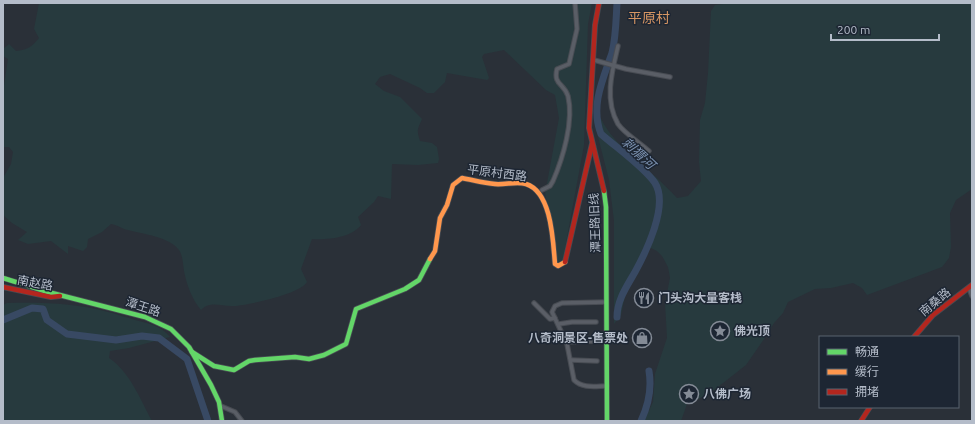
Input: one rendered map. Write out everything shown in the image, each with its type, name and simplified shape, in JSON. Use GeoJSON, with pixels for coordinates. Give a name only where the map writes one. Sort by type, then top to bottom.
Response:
{"type":"FeatureCollection","features":[{"type":"Feature","properties":{"kind":"main road","name":"潭王路旧线"},"geometry":{"type":"LineString","coordinates":[[599,3],[594,25],[594,60],[589,121],[592,144],[606,198],[607,421]]}},
{"type":"Feature","properties":{"kind":"main road","name":"平原村西路"},"geometry":{"type":"LineString","coordinates":[[192,351],[214,366],[234,370],[249,361],[295,357],[317,357],[346,344],[349,340],[353,314],[356,309],[405,289],[419,280],[435,251],[440,218],[447,205],[453,185],[462,178],[496,184],[526,184],[536,190],[546,206],[550,219],[553,232],[555,264],[558,266],[563,264],[566,260],[575,224],[579,197],[592,144]]}},
{"type":"Feature","properties":{"kind":"main road","name":"潭王路"},"geometry":{"type":"LineString","coordinates":[[3,278],[158,322],[177,334],[192,351],[221,406],[222,421]]}},
{"type":"Feature","properties":{"kind":"main road","name":"南赵路"},"geometry":{"type":"LineString","coordinates":[[3,287],[51,297],[62,295]]}},
{"type":"Feature","properties":{"kind":"main road","name":"南桑路"},"geometry":{"type":"LineString","coordinates":[[915,336],[938,311],[970,287]]}},
{"type":"Feature","properties":{"kind":"main road"},"geometry":{"type":"LineString","coordinates":[[860,421],[869,408]]}},
{"type":"Feature","properties":{"kind":"street"},"geometry":{"type":"LineString","coordinates":[[542,190],[550,186],[554,181],[568,132],[568,96],[564,88],[556,81],[556,76],[558,69],[569,64],[577,29],[575,3]]}},
{"type":"Feature","properties":{"kind":"street"},"geometry":{"type":"LineString","coordinates":[[618,46],[613,65],[609,98],[618,124],[648,151]]}},
{"type":"Feature","properties":{"kind":"street"},"geometry":{"type":"LineString","coordinates":[[594,60],[626,69],[670,77]]}},
{"type":"Feature","properties":{"kind":"street"},"geometry":{"type":"LineString","coordinates":[[970,287],[972,296]]}},
{"type":"Feature","properties":{"kind":"street"},"geometry":{"type":"LineString","coordinates":[[606,302],[562,303],[552,308],[566,342],[574,380],[579,384],[587,386],[607,386]]}},
{"type":"Feature","properties":{"kind":"street"},"geometry":{"type":"LineString","coordinates":[[534,304],[550,319],[555,318]]}},
{"type":"Feature","properties":{"kind":"street"},"geometry":{"type":"LineString","coordinates":[[559,324],[572,322],[596,322]]}},
{"type":"Feature","properties":{"kind":"street"},"geometry":{"type":"LineString","coordinates":[[566,342],[597,341]]}},
{"type":"Feature","properties":{"kind":"street"},"geometry":{"type":"LineString","coordinates":[[571,360],[597,361]]}},
{"type":"Feature","properties":{"kind":"street"},"geometry":{"type":"LineString","coordinates":[[221,406],[235,412],[242,421]]}},
{"type":"Feature","properties":{"kind":"green space"},"geometry":{"type":"Polygon","coordinates":[[[39,3],[592,3],[588,24],[584,145],[563,259],[559,264],[557,260],[551,217],[545,194],[559,118],[555,95],[546,90],[504,50],[484,54],[482,57],[489,78],[487,80],[447,73],[445,82],[434,93],[427,93],[420,88],[390,74],[380,77],[375,84],[384,91],[400,97],[422,119],[418,129],[420,141],[432,143],[437,147],[439,159],[438,163],[418,165],[392,164],[391,199],[378,196],[374,202],[358,217],[361,225],[351,233],[325,239],[312,239],[301,269],[307,282],[295,291],[285,295],[241,305],[209,305],[201,310],[190,292],[185,277],[181,255],[175,246],[163,239],[111,224],[102,232],[88,239],[87,247],[83,251],[68,246],[68,254],[51,241],[28,244],[18,240],[27,232],[12,223],[3,215],[3,178],[11,164],[13,152],[9,147],[3,147],[3,92],[8,59],[3,56],[3,49],[9,44],[16,51],[23,50],[32,46],[39,38],[34,29],[39,3]]]}},
{"type":"Feature","properties":{"kind":"green space"},"geometry":{"type":"Polygon","coordinates":[[[731,3],[972,3],[972,189],[956,200],[950,213],[951,247],[949,258],[942,267],[867,295],[862,288],[853,283],[831,288],[815,289],[788,302],[783,313],[774,323],[746,365],[709,394],[687,404],[681,421],[644,421],[653,402],[655,374],[667,338],[665,303],[670,278],[668,267],[662,256],[657,251],[645,245],[627,286],[621,315],[614,324],[614,221],[609,180],[594,121],[595,117],[600,117],[616,141],[677,198],[688,196],[701,181],[699,162],[700,120],[705,103],[711,11],[715,5],[731,3]]]}},
{"type":"Feature","properties":{"kind":"green space"},"geometry":{"type":"Polygon","coordinates":[[[7,303],[45,303],[96,309],[151,324],[166,333],[170,337],[129,348],[110,351],[109,358],[129,378],[152,421],[3,421],[3,305],[7,303]]]}},
{"type":"Feature","properties":{"kind":"waterway","name":"刺猬河"},"geometry":{"type":"LineString","coordinates":[[617,3],[616,28],[612,53],[597,103],[598,124],[601,134],[637,164],[655,183],[659,192],[659,203],[658,216],[650,241],[640,263],[623,293],[617,311],[617,317]]}},
{"type":"Feature","properties":{"kind":"waterway"},"geometry":{"type":"LineString","coordinates":[[3,320],[32,308],[43,309],[47,320],[67,334],[116,340],[142,336],[159,338],[187,359],[208,421]]}},
{"type":"Feature","properties":{"kind":"waterway","name":"刺猬河"},"geometry":{"type":"LineString","coordinates":[[641,421],[649,396],[649,371]]}},
{"type":"Feature","properties":{"kind":"traffic: fast"},"geometry":{"type":"LineString","coordinates":[[604,191],[606,207],[607,421]]}},
{"type":"Feature","properties":{"kind":"traffic: fast"},"geometry":{"type":"LineString","coordinates":[[192,352],[214,366],[234,370],[249,361],[295,357],[309,359],[324,355],[346,344],[356,309],[405,289],[419,280],[430,259]]}},
{"type":"Feature","properties":{"kind":"traffic: fast"},"geometry":{"type":"LineString","coordinates":[[3,278],[48,292],[145,317],[171,329],[189,347],[211,385],[219,402],[222,421]]}},
{"type":"Feature","properties":{"kind":"traffic: slow"},"geometry":{"type":"LineString","coordinates":[[430,259],[435,251],[440,218],[447,205],[453,185],[462,178],[495,184],[522,183],[535,189],[541,197],[550,219],[555,264],[558,266],[565,262]]}},
{"type":"Feature","properties":{"kind":"traffic: jam"},"geometry":{"type":"LineString","coordinates":[[599,3],[595,25],[589,128],[604,191]]}},
{"type":"Feature","properties":{"kind":"traffic: jam"},"geometry":{"type":"LineString","coordinates":[[565,262],[592,144]]}},
{"type":"Feature","properties":{"kind":"traffic: jam"},"geometry":{"type":"LineString","coordinates":[[915,336],[933,315],[972,285]]}},
{"type":"Feature","properties":{"kind":"traffic: jam"},"geometry":{"type":"LineString","coordinates":[[3,287],[51,297],[60,296]]}},
{"type":"Feature","properties":{"kind":"traffic: jam"},"geometry":{"type":"LineString","coordinates":[[861,421],[869,408]]}},
{"type":"Feature","properties":{"kind":"place","name":"门头沟大量客栈"},"geometry":{"type":"Point","coordinates":[644,298]}},
{"type":"Feature","properties":{"kind":"place","name":"佛光顶"},"geometry":{"type":"Point","coordinates":[720,331]}},
{"type":"Feature","properties":{"kind":"place","name":"八奇洞景区-售票处"},"geometry":{"type":"Point","coordinates":[642,338]}},
{"type":"Feature","properties":{"kind":"place","name":"八佛广场"},"geometry":{"type":"Point","coordinates":[689,394]}},
{"type":"Feature","properties":{"kind":"district","name":"平原村"},"geometry":{"type":"Point","coordinates":[649,18]}}]}
